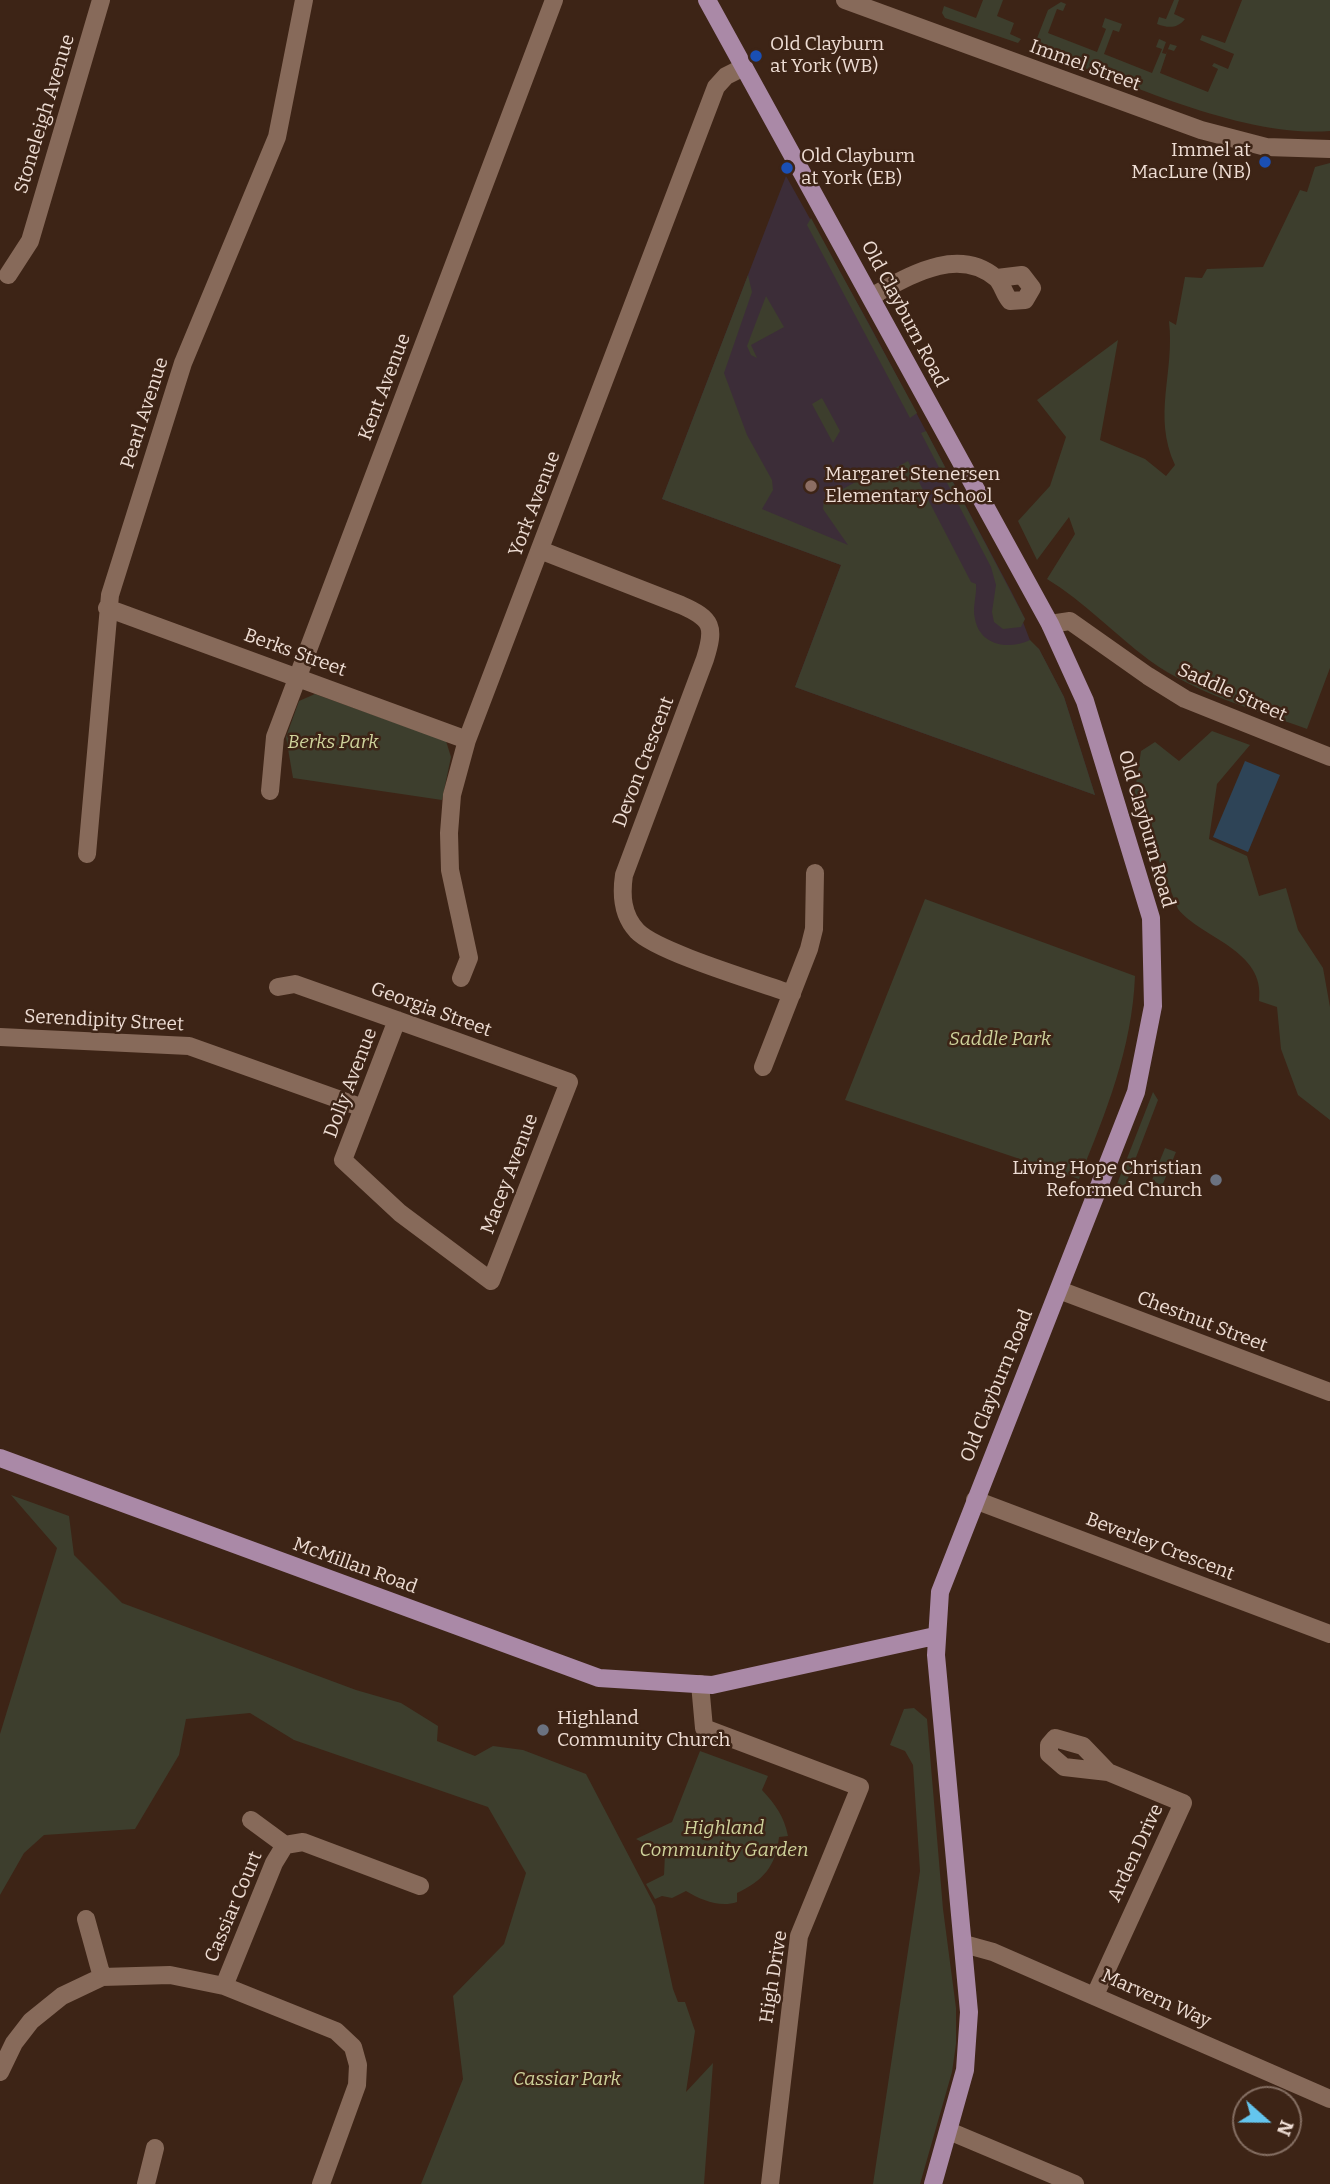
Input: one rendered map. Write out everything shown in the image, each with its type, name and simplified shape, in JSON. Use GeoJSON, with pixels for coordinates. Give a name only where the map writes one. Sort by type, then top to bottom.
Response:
{"type":"FeatureCollection","features":[{"type":"Feature","properties":{"kind":"main road","name":"Old Clayburn Road"},"geometry":{"type":"LineString","coordinates":[[707,0],[1050,624],[1085,701],[1121,812],[1151,918],[1154,972],[1151,1026],[1136,1092],[940,1592],[935,1636],[964,1944],[968,2041],[965,2070],[933,2184]]}},
{"type":"Feature","properties":{"kind":"main road"},"geometry":{"type":"LineString","coordinates":[[722,0],[730,42]]}},
{"type":"Feature","properties":{"kind":"main road","name":"McMillan Road"},"geometry":{"type":"LineString","coordinates":[[0,1458],[599,1678],[701,1684],[812,1664],[935,1636]]}},
{"type":"Feature","properties":{"kind":"street","name":"Stoneleigh Avenue"},"geometry":{"type":"LineString","coordinates":[[8,275],[30,241],[101,0]]}},
{"type":"Feature","properties":{"kind":"street","name":"Pearl Avenue"},"geometry":{"type":"LineString","coordinates":[[87,854],[107,608],[183,363],[277,137],[304,0]]}},
{"type":"Feature","properties":{"kind":"street","name":"Kent Avenue"},"geometry":{"type":"LineString","coordinates":[[270,791],[275,737],[554,0]]}},
{"type":"Feature","properties":{"kind":"street","name":"Immel Street"},"geometry":{"type":"LineString","coordinates":[[845,0],[1201,130],[1266,147],[1323,150]]}},
{"type":"Feature","properties":{"kind":"street","name":"York Avenue"},"geometry":{"type":"LineString","coordinates":[[461,978],[469,958],[450,870],[449,833],[452,794],[467,740],[716,87],[726,76],[744,66]]}},
{"type":"Feature","properties":{"kind":"street"},"geometry":{"type":"LineString","coordinates":[[872,296],[933,266],[952,263],[969,266],[997,278]]}},
{"type":"Feature","properties":{"kind":"street","name":"Devon Crescent"},"geometry":{"type":"LineString","coordinates":[[540,550],[699,612],[709,622],[712,637],[705,659],[624,875],[623,905],[628,920],[648,940],[792,994]]}},
{"type":"Feature","properties":{"kind":"street","name":"Berks Street"},"geometry":{"type":"LineString","coordinates":[[107,608],[467,740]]}},
{"type":"Feature","properties":{"kind":"street","name":"Saddle Street"},"geometry":{"type":"LineString","coordinates":[[1050,624],[1070,621],[1147,676],[1185,699],[1330,757]]}},
{"type":"Feature","properties":{"kind":"street"},"geometry":{"type":"LineString","coordinates":[[763,1067],[814,929],[815,873]]}},
{"type":"Feature","properties":{"kind":"street","name":"Georgia Street"},"geometry":{"type":"LineString","coordinates":[[278,987],[295,984],[569,1082]]}},
{"type":"Feature","properties":{"kind":"street","name":"Dolly Avenue"},"geometry":{"type":"LineString","coordinates":[[343,1160],[397,1020]]}},
{"type":"Feature","properties":{"kind":"street","name":"Serendipity Street"},"geometry":{"type":"LineString","coordinates":[[0,1037],[189,1046],[363,1108]]}},
{"type":"Feature","properties":{"kind":"street","name":"Macey Avenue"},"geometry":{"type":"LineString","coordinates":[[343,1160],[400,1213],[491,1281],[569,1082]]}},
{"type":"Feature","properties":{"kind":"street","name":"Chestnut Street"},"geometry":{"type":"LineString","coordinates":[[1059,1290],[1330,1392]]}},
{"type":"Feature","properties":{"kind":"street","name":"Beverley Crescent"},"geometry":{"type":"LineString","coordinates":[[975,1500],[1330,1634]]}},
{"type":"Feature","properties":{"kind":"street","name":"High Drive"},"geometry":{"type":"LineString","coordinates":[[701,1684],[704,1728],[860,1787],[799,1936],[770,2184]]}},
{"type":"Feature","properties":{"kind":"street","name":"Arden Drive"},"geometry":{"type":"LineString","coordinates":[[1095,1995],[1182,1803],[1108,1772]]}},
{"type":"Feature","properties":{"kind":"street","name":"Cassiar Court"},"geometry":{"type":"LineString","coordinates":[[251,1820],[285,1845],[303,1842],[419,1886]]}},
{"type":"Feature","properties":{"kind":"street","name":"Cassiar Court"},"geometry":{"type":"LineString","coordinates":[[224,1986],[274,1863],[285,1845]]}},
{"type":"Feature","properties":{"kind":"street"},"geometry":{"type":"LineString","coordinates":[[86,1919],[102,1977]]}},
{"type":"Feature","properties":{"kind":"street","name":"Marvern Way"},"geometry":{"type":"LineString","coordinates":[[964,1944],[993,1952],[1095,1995],[1330,2099]]}},
{"type":"Feature","properties":{"kind":"street"},"geometry":{"type":"LineString","coordinates":[[0,2072],[14,2043],[31,2021],[62,1996],[102,1977],[170,1975],[224,1986],[336,2031],[353,2047],[358,2065],[357,2085],[320,2184]]}},
{"type":"Feature","properties":{"kind":"street"},"geometry":{"type":"LineString","coordinates":[[949,2131],[1075,2184]]}},
{"type":"Feature","properties":{"kind":"street"},"geometry":{"type":"LineString","coordinates":[[146,2184],[155,2148]]}},
{"type":"Feature","properties":{"kind":"shaded area","name":"Margaret Stenersen Elementary School"},"geometry":{"type":"Polygon","coordinates":[[[786,176],[869,324],[1011,591],[1025,619],[1023,622],[1031,643],[1039,649],[1064,697],[1095,795],[795,687],[841,565],[662,499],[786,176]]]}},
{"type":"Feature","properties":{"kind":"green space"},"geometry":{"type":"Polygon","coordinates":[[[983,0],[1003,0],[997,16],[1014,23],[1010,34],[1021,39],[1018,43],[945,18],[942,13],[944,6],[976,18],[983,0]]]}},
{"type":"Feature","properties":{"kind":"green space"},"geometry":{"type":"Polygon","coordinates":[[[1174,0],[1179,0],[1174,14],[1185,19],[1172,27],[1157,24],[1159,17],[1166,19],[1174,0]]]}},
{"type":"Feature","properties":{"kind":"green space"},"geometry":{"type":"Polygon","coordinates":[[[1242,0],[1330,0],[1330,131],[1295,131],[1258,126],[1220,116],[1143,91],[1036,50],[1034,46],[1048,10],[1061,2],[1066,4],[1063,11],[1057,9],[1048,33],[1097,52],[1106,29],[1102,27],[1105,18],[1122,24],[1119,32],[1113,30],[1104,54],[1152,73],[1162,49],[1156,47],[1159,39],[1166,42],[1162,53],[1166,54],[1168,49],[1160,73],[1208,92],[1218,69],[1212,66],[1214,63],[1228,69],[1234,54],[1200,40],[1202,35],[1225,43],[1242,0]]]}},
{"type":"Feature","properties":{"kind":"green space"},"geometry":{"type":"Polygon","coordinates":[[[1170,44],[1177,46],[1174,51],[1168,49],[1170,44]]]}},
{"type":"Feature","properties":{"kind":"green space"},"geometry":{"type":"Polygon","coordinates":[[[1330,163],[1330,668],[1307,729],[1205,692],[1149,660],[1047,579],[1075,534],[1069,517],[1037,560],[1018,521],[1050,486],[1066,437],[1037,400],[1118,340],[1100,440],[1145,459],[1166,476],[1175,465],[1165,429],[1169,321],[1176,325],[1185,277],[1202,278],[1207,269],[1263,267],[1300,190],[1307,192],[1315,167],[1330,163]]]}},
{"type":"Feature","properties":{"kind":"green space"},"geometry":{"type":"Polygon","coordinates":[[[811,218],[917,413],[910,418],[807,225],[811,218]]]}},
{"type":"Feature","properties":{"kind":"green space"},"geometry":{"type":"Polygon","coordinates":[[[748,275],[752,292],[724,373],[747,435],[772,480],[773,490],[762,509],[848,545],[823,509],[824,499],[865,477],[868,483],[908,461],[971,582],[976,584],[974,615],[978,628],[989,640],[996,643],[1013,645],[1030,640],[1039,649],[1064,697],[1095,795],[795,687],[841,565],[662,499],[748,275]]]}},
{"type":"Feature","properties":{"kind":"green space"},"geometry":{"type":"Polygon","coordinates":[[[766,296],[784,327],[751,345],[757,358],[751,355],[747,346],[766,296]]]}},
{"type":"Feature","properties":{"kind":"green space"},"geometry":{"type":"Polygon","coordinates":[[[822,398],[840,431],[833,443],[812,404],[822,398]]]}},
{"type":"Feature","properties":{"kind":"green space"},"geometry":{"type":"Polygon","coordinates":[[[926,431],[1025,619],[1021,627],[1003,629],[994,622],[992,612],[996,585],[991,567],[921,433],[926,431]]]}},
{"type":"Feature","properties":{"kind":"green space","name":"Berks Park"},"geometry":{"type":"Polygon","coordinates":[[[315,694],[446,741],[451,757],[442,800],[293,778],[286,737],[299,701],[315,694]]]}},
{"type":"Feature","properties":{"kind":"green space"},"geometry":{"type":"Polygon","coordinates":[[[1212,731],[1250,745],[1217,784],[1209,839],[1247,856],[1259,896],[1286,888],[1298,930],[1323,968],[1330,1007],[1330,1120],[1298,1095],[1281,1049],[1277,1007],[1259,1001],[1258,984],[1253,969],[1243,957],[1188,919],[1178,909],[1134,797],[1141,751],[1155,742],[1179,761],[1212,731]]]}},
{"type":"Feature","properties":{"kind":"green space","name":"Saddle Park"},"geometry":{"type":"Polygon","coordinates":[[[925,899],[1135,976],[1123,1055],[1108,1105],[1079,1179],[845,1100],[925,899]]]}},
{"type":"Feature","properties":{"kind":"green space"},"geometry":{"type":"Polygon","coordinates":[[[1153,1092],[1158,1100],[1125,1186],[1117,1184],[1153,1092]]]}},
{"type":"Feature","properties":{"kind":"green space"},"geometry":{"type":"Polygon","coordinates":[[[1165,1148],[1176,1152],[1162,1186],[1152,1180],[1165,1148]]]}},
{"type":"Feature","properties":{"kind":"green space","name":"Cassiar Park"},"geometry":{"type":"Polygon","coordinates":[[[11,1495],[69,1516],[74,1555],[122,1603],[356,1690],[401,1703],[438,1726],[437,1741],[475,1756],[493,1746],[523,1750],[586,1774],[655,1906],[673,1989],[678,2002],[685,2002],[695,2031],[686,2092],[713,2063],[704,2184],[421,2184],[463,2079],[453,1996],[504,1944],[526,1873],[488,1807],[294,1740],[250,1713],[186,1719],[179,1755],[135,1829],[44,1835],[24,1853],[0,1895],[0,1734],[57,1548],[11,1495]]]}},
{"type":"Feature","properties":{"kind":"green space"},"geometry":{"type":"Polygon","coordinates":[[[914,1708],[927,1719],[943,1909],[956,2008],[956,2044],[952,2072],[920,2184],[873,2184],[920,1871],[913,1765],[905,1751],[890,1745],[904,1709],[914,1708]]]}},
{"type":"Feature","properties":{"kind":"green space","name":"Highland Community Garden"},"geometry":{"type":"Polygon","coordinates":[[[700,1751],[768,1776],[762,1790],[778,1811],[788,1836],[779,1837],[775,1856],[767,1871],[737,1893],[737,1902],[731,1904],[711,1902],[686,1891],[672,1898],[662,1896],[655,1899],[646,1884],[664,1875],[665,1854],[636,1839],[672,1822],[700,1751]]]}},
{"type":"Feature","properties":{"kind":"water"},"geometry":{"type":"Polygon","coordinates":[[[1245,761],[1280,775],[1248,852],[1213,837],[1245,761]]]}},
{"type":"Feature","properties":{"kind":"place","name":"Old Clayburn at York (WB)"},"geometry":{"type":"Point","coordinates":[756,56]}},
{"type":"Feature","properties":{"kind":"place","name":"Immel at MacLure (NB)"},"geometry":{"type":"Point","coordinates":[1265,162]}},
{"type":"Feature","properties":{"kind":"place","name":"Old Clayburn at York (EB)"},"geometry":{"type":"Point","coordinates":[787,168]}},
{"type":"Feature","properties":{"kind":"place","name":"Margaret Stenersen Elementary School"},"geometry":{"type":"Point","coordinates":[811,486]}},
{"type":"Feature","properties":{"kind":"place","name":"Living Hope Christian Reformed Church"},"geometry":{"type":"Point","coordinates":[1216,1180]}},
{"type":"Feature","properties":{"kind":"place","name":"Highland Community Church"},"geometry":{"type":"Point","coordinates":[543,1730]}}]}
